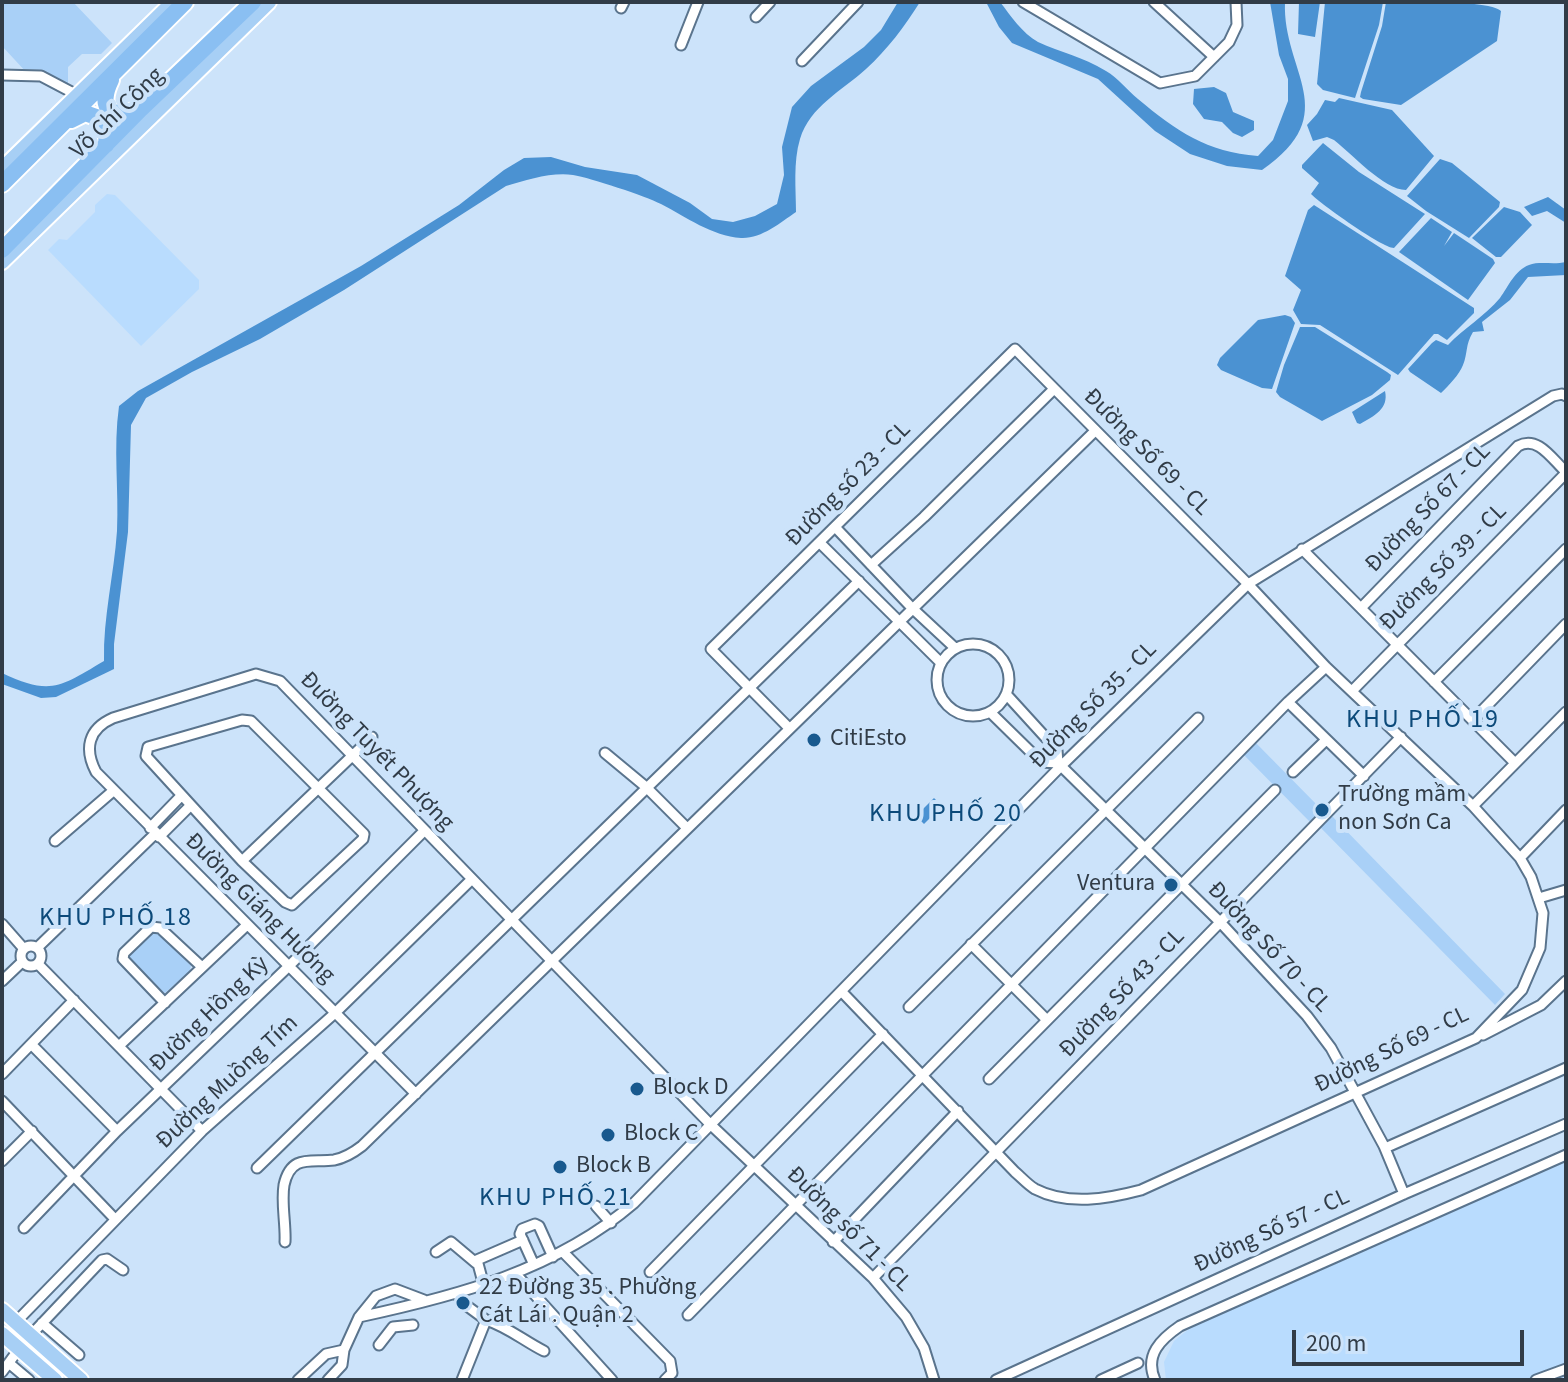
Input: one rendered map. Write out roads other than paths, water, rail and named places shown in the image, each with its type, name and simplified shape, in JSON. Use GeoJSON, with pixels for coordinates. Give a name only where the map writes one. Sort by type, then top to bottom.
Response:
{"type":"FeatureCollection","features":[{"type":"Feature","properties":{"kind":"highway","name":"Võ Chí Công"},"geometry":{"type":"LineString","coordinates":[[2,184],[63,124],[81,97],[115,73],[185,2]]}},
{"type":"Feature","properties":{"kind":"highway","name":"Võ Chí Công"},"geometry":{"type":"LineString","coordinates":[[2,250],[141,109],[205,56],[253,2]]}},
{"type":"Feature","properties":{"kind":"highway"},"geometry":{"type":"LineString","coordinates":[[115,73],[106,89],[106,106],[111,112],[121,115],[141,109]]}},
{"type":"Feature","properties":{"kind":"highway"},"geometry":{"type":"LineString","coordinates":[[63,124],[78,115],[92,114],[105,125],[106,145]]}},
{"type":"Feature","properties":{"kind":"main road","name":"Võ Chí Công"},"geometry":{"type":"LineString","coordinates":[[2,169],[81,97],[173,2]]}},
{"type":"Feature","properties":{"kind":"main road","name":"Võ Chí Công"},"geometry":{"type":"LineString","coordinates":[[2,262],[205,56],[269,2]]}},
{"type":"Feature","properties":{"kind":"main road"},"geometry":{"type":"LineString","coordinates":[[2,1310],[5,1331],[47,1380]]}},
{"type":"Feature","properties":{"kind":"main road"},"geometry":{"type":"LineString","coordinates":[[5,1331],[55,1380]]}},
{"type":"Feature","properties":{"kind":"main road"},"geometry":{"type":"LineString","coordinates":[[20,1348],[70,1380]]}},
{"type":"Feature","properties":{"kind":"main road"},"geometry":{"type":"LineString","coordinates":[[20,1348],[81,1380]]}},
{"type":"Feature","properties":{"kind":"street"},"geometry":{"type":"LineString","coordinates":[[681,45],[698,2]]}},
{"type":"Feature","properties":{"kind":"street"},"geometry":{"type":"LineString","coordinates":[[756,17],[770,2]]}},
{"type":"Feature","properties":{"kind":"street"},"geometry":{"type":"LineString","coordinates":[[802,61],[858,2]]}},
{"type":"Feature","properties":{"kind":"street"},"geometry":{"type":"LineString","coordinates":[[1023,2],[1160,83],[1195,76],[1229,42],[1237,25],[1236,2]]}},
{"type":"Feature","properties":{"kind":"street"},"geometry":{"type":"LineString","coordinates":[[1154,2],[1214,57]]}},
{"type":"Feature","properties":{"kind":"street"},"geometry":{"type":"LineString","coordinates":[[2,75],[41,76],[81,97]]}},
{"type":"Feature","properties":{"kind":"street","name":"Đường Số 69 - CL"},"geometry":{"type":"LineString","coordinates":[[842,992],[1015,1172],[1034,1188],[1085,1200],[1111,1198],[1141,1190],[1476,1038],[1522,990],[1540,948],[1543,931],[1539,898],[1520,858],[1473,806],[1326,667],[1015,349]]}},
{"type":"Feature","properties":{"kind":"street","name":"Đường số 23 - CL"},"geometry":{"type":"LineString","coordinates":[[747,687],[711,649],[1015,349]]}},
{"type":"Feature","properties":{"kind":"street"},"geometry":{"type":"LineString","coordinates":[[871,565],[1053,390]]}},
{"type":"Feature","properties":{"kind":"street","name":"Đường Số 35 - CL"},"geometry":{"type":"LineString","coordinates":[[424,1300],[458,1295],[484,1286],[558,1254],[611,1223],[842,992],[1059,765],[1248,584],[1553,396],[1566,396]]}},
{"type":"Feature","properties":{"kind":"street"},"geometry":{"type":"LineString","coordinates":[[285,1242],[284,1187],[289,1174],[299,1163],[314,1158],[332,1160],[349,1156],[1095,431]]}},
{"type":"Feature","properties":{"kind":"street","name":"Đường Số 67 - CL"},"geometry":{"type":"LineString","coordinates":[[1361,608],[1518,446],[1526,442],[1536,443],[1566,472]]}},
{"type":"Feature","properties":{"kind":"street","name":"Đường Số 39 - CL"},"geometry":{"type":"LineString","coordinates":[[1352,691],[1566,472]]}},
{"type":"Feature","properties":{"kind":"street"},"geometry":{"type":"LineString","coordinates":[[835,527],[955,648]]}},
{"type":"Feature","properties":{"kind":"street"},"geometry":{"type":"LineString","coordinates":[[820,543],[940,662]]}},
{"type":"Feature","properties":{"kind":"street"},"geometry":{"type":"LineString","coordinates":[[1302,549],[1515,763]]}},
{"type":"Feature","properties":{"kind":"street"},"geometry":{"type":"LineString","coordinates":[[1434,682],[1566,549]]}},
{"type":"Feature","properties":{"kind":"street"},"geometry":{"type":"LineString","coordinates":[[257,1168],[859,581]]}},
{"type":"Feature","properties":{"kind":"street"},"geometry":{"type":"LineString","coordinates":[[1473,720],[1566,624]]}},
{"type":"Feature","properties":{"kind":"street"},"geometry":{"type":"LineString","coordinates":[[969,643],[981,644],[1002,658],[1008,669],[1009,682],[1006,694],[990,712],[967,716],[947,705],[936,685],[940,662],[955,648],[969,643]]}},
{"type":"Feature","properties":{"kind":"street"},"geometry":{"type":"LineString","coordinates":[[688,1315],[1288,702],[1326,667]]}},
{"type":"Feature","properties":{"kind":"street","name":"Đường Tuyết Phượng"},"geometry":{"type":"LineString","coordinates":[[155,833],[96,772],[91,762],[89,742],[99,726],[113,718],[256,674],[280,681],[552,961]]}},
{"type":"Feature","properties":{"kind":"street"},"geometry":{"type":"LineString","coordinates":[[747,687],[789,728]]}},
{"type":"Feature","properties":{"kind":"street","name":"Đường Số 70 - CL"},"geometry":{"type":"LineString","coordinates":[[1006,694],[1057,750],[1059,765]]}},
{"type":"Feature","properties":{"kind":"street"},"geometry":{"type":"LineString","coordinates":[[1288,702],[1364,776]]}},
{"type":"Feature","properties":{"kind":"street","name":"Đường Số 70 - CL"},"geometry":{"type":"LineString","coordinates":[[990,712],[1041,762],[1059,765],[1220,922],[1307,1016],[1331,1048],[1385,1148],[1404,1194]]}},
{"type":"Feature","properties":{"kind":"street"},"geometry":{"type":"LineString","coordinates":[[1473,806],[1566,712]]}},
{"type":"Feature","properties":{"kind":"street"},"geometry":{"type":"LineString","coordinates":[[909,1007],[1198,718]]}},
{"type":"Feature","properties":{"kind":"street"},"geometry":{"type":"LineString","coordinates":[[242,720],[251,721],[319,788],[364,834],[363,839],[295,903],[289,905],[242,861],[146,756],[148,747],[242,720]]}},
{"type":"Feature","properties":{"kind":"street"},"geometry":{"type":"LineString","coordinates":[[242,861],[372,737]]}},
{"type":"Feature","properties":{"kind":"street","name":"Đường Số 43 - CL"},"geometry":{"type":"LineString","coordinates":[[873,1278],[1401,737]]}},
{"type":"Feature","properties":{"kind":"street"},"geometry":{"type":"LineString","coordinates":[[1293,772],[1326,740]]}},
{"type":"Feature","properties":{"kind":"street"},"geometry":{"type":"LineString","coordinates":[[605,753],[646,787],[687,828]]}},
{"type":"Feature","properties":{"kind":"street"},"geometry":{"type":"LineString","coordinates":[[989,1079],[1275,790]]}},
{"type":"Feature","properties":{"kind":"street"},"geometry":{"type":"LineString","coordinates":[[55,841],[113,791]]}},
{"type":"Feature","properties":{"kind":"street"},"geometry":{"type":"LineString","coordinates":[[155,833],[181,796]]}},
{"type":"Feature","properties":{"kind":"street"},"geometry":{"type":"LineString","coordinates":[[37,948],[155,833],[190,806]]}},
{"type":"Feature","properties":{"kind":"street"},"geometry":{"type":"LineString","coordinates":[[1520,858],[1566,810]]}},
{"type":"Feature","properties":{"kind":"street","name":"Đường Hồng Kỳ"},"geometry":{"type":"LineString","coordinates":[[24,1228],[117,1131],[424,831]]}},
{"type":"Feature","properties":{"kind":"street","name":"Đường Giáng Hương"},"geometry":{"type":"LineString","coordinates":[[155,833],[416,1094]]}},
{"type":"Feature","properties":{"kind":"street","name":"Đường Muồng Tím"},"geometry":{"type":"LineString","coordinates":[[5,1331],[202,1131],[334,1014],[472,879]]}},
{"type":"Feature","properties":{"kind":"street"},"geometry":{"type":"LineString","coordinates":[[1539,898],[1566,890]]}},
{"type":"Feature","properties":{"kind":"street"},"geometry":{"type":"LineString","coordinates":[[2,924],[24,949]]}},
{"type":"Feature","properties":{"kind":"street"},"geometry":{"type":"LineString","coordinates":[[120,1045],[247,925]]}},
{"type":"Feature","properties":{"kind":"street"},"geometry":{"type":"LineString","coordinates":[[165,1003],[123,959],[124,953],[151,927],[160,928],[202,967]]}},
{"type":"Feature","properties":{"kind":"street"},"geometry":{"type":"LineString","coordinates":[[971,944],[1047,1020]]}},
{"type":"Feature","properties":{"kind":"street"},"geometry":{"type":"LineString","coordinates":[[30,946],[37,948],[41,955],[38,964],[29,966],[22,962],[20,955],[24,949],[30,946]]}},
{"type":"Feature","properties":{"kind":"street","name":"Đường số 71 - CL"},"geometry":{"type":"LineString","coordinates":[[552,961],[710,1124],[873,1278],[906,1317],[924,1348],[934,1380]]}},
{"type":"Feature","properties":{"kind":"street"},"geometry":{"type":"LineString","coordinates":[[2,981],[22,962]]}},
{"type":"Feature","properties":{"kind":"street"},"geometry":{"type":"LineString","coordinates":[[38,964],[202,1131]]}},
{"type":"Feature","properties":{"kind":"street"},"geometry":{"type":"LineString","coordinates":[[1476,1038],[1541,1005],[1566,981]]}},
{"type":"Feature","properties":{"kind":"street"},"geometry":{"type":"LineString","coordinates":[[2,1074],[74,1000]]}},
{"type":"Feature","properties":{"kind":"street"},"geometry":{"type":"LineString","coordinates":[[650,1272],[883,1034]]}},
{"type":"Feature","properties":{"kind":"street"},"geometry":{"type":"LineString","coordinates":[[32,1045],[117,1131]]}},
{"type":"Feature","properties":{"kind":"street"},"geometry":{"type":"LineString","coordinates":[[1385,1148],[1566,1068]]}},
{"type":"Feature","properties":{"kind":"street"},"geometry":{"type":"LineString","coordinates":[[2,1101],[114,1218]]}},
{"type":"Feature","properties":{"kind":"street"},"geometry":{"type":"LineString","coordinates":[[833,1242],[958,1111]]}},
{"type":"Feature","properties":{"kind":"street","name":"Đường Số 57 - CL"},"geometry":{"type":"LineString","coordinates":[[996,1380],[1404,1194],[1566,1124]]}},
{"type":"Feature","properties":{"kind":"street"},"geometry":{"type":"LineString","coordinates":[[2,1161],[32,1131]]}},
{"type":"Feature","properties":{"kind":"street"},"geometry":{"type":"LineString","coordinates":[[1155,1380],[1152,1361],[1156,1346],[1164,1336],[1180,1326],[1566,1155]]}},
{"type":"Feature","properties":{"kind":"street"},"geometry":{"type":"LineString","coordinates":[[596,1206],[611,1223]]}},
{"type":"Feature","properties":{"kind":"street"},"geometry":{"type":"LineString","coordinates":[[534,1265],[523,1240],[522,1229],[535,1224],[558,1254],[670,1361],[672,1373],[665,1380]]}},
{"type":"Feature","properties":{"kind":"street"},"geometry":{"type":"LineString","coordinates":[[476,1263],[523,1240]]}},
{"type":"Feature","properties":{"kind":"street"},"geometry":{"type":"LineString","coordinates":[[436,1252],[451,1242],[476,1263],[484,1286]]}},
{"type":"Feature","properties":{"kind":"street"},"geometry":{"type":"LineString","coordinates":[[2,1372],[42,1323],[104,1259],[123,1270]]}},
{"type":"Feature","properties":{"kind":"street"},"geometry":{"type":"LineString","coordinates":[[515,1273],[612,1380]]}},
{"type":"Feature","properties":{"kind":"street"},"geometry":{"type":"LineString","coordinates":[[328,1380],[342,1365],[344,1350],[359,1317],[376,1296],[395,1289],[424,1300]]}},
{"type":"Feature","properties":{"kind":"street"},"geometry":{"type":"LineString","coordinates":[[458,1295],[463,1303],[486,1320],[507,1327],[516,1336],[544,1351]]}},
{"type":"Feature","properties":{"kind":"street"},"geometry":{"type":"LineString","coordinates":[[359,1317],[416,1305],[424,1300]]}},
{"type":"Feature","properties":{"kind":"street"},"geometry":{"type":"LineString","coordinates":[[462,1380],[486,1320]]}},
{"type":"Feature","properties":{"kind":"street"},"geometry":{"type":"LineString","coordinates":[[42,1323],[79,1355]]}},
{"type":"Feature","properties":{"kind":"street"},"geometry":{"type":"LineString","coordinates":[[379,1345],[393,1327],[413,1325]]}},
{"type":"Feature","properties":{"kind":"street"},"geometry":{"type":"LineString","coordinates":[[20,1348],[29,1380]]}},
{"type":"Feature","properties":{"kind":"street"},"geometry":{"type":"LineString","coordinates":[[298,1380],[326,1354],[344,1350]]}},
{"type":"Feature","properties":{"kind":"street"},"geometry":{"type":"LineString","coordinates":[[1101,1380],[1138,1363]]}},
{"type":"Feature","properties":{"kind":"street"},"geometry":{"type":"LineString","coordinates":[[1536,1380],[1566,1371]]}},
{"type":"Feature","properties":{"kind":"street"},"geometry":{"type":"LineString","coordinates":[[1547,1380],[1566,1371]]}},
{"type":"Feature","properties":{"kind":"water"},"geometry":{"type":"Polygon","coordinates":[[[898,2],[920,2],[881,54],[811,117],[798,148],[796,212],[770,230],[748,238],[720,234],[653,201],[573,175],[522,181],[506,186],[344,290],[260,339],[146,398],[131,425],[128,532],[114,644],[114,669],[56,697],[41,698],[2,684],[2,673],[32,684],[55,685],[104,661],[117,531],[116,438],[119,406],[138,391],[361,266],[459,205],[524,158],[551,157],[585,167],[637,175],[690,203],[712,219],[733,222],[755,216],[777,204],[784,175],[782,147],[792,107],[811,86],[864,47],[881,30],[898,2]]]}},
{"type":"Feature","properties":{"kind":"water"},"geometry":{"type":"Polygon","coordinates":[[[986,2],[1000,2],[1022,29],[1038,42],[1110,74],[1152,110],[1193,138],[1223,150],[1258,156],[1273,140],[1288,101],[1288,79],[1279,55],[1270,2],[1285,2],[1287,27],[1304,91],[1305,110],[1300,130],[1287,149],[1262,170],[1227,166],[1190,154],[1155,131],[1098,79],[1012,43],[999,27],[986,2]]]}},
{"type":"Feature","properties":{"kind":"water"},"geometry":{"type":"Polygon","coordinates":[[[1299,2],[1320,2],[1315,37],[1298,34],[1299,2]]]}},
{"type":"Feature","properties":{"kind":"water"},"geometry":{"type":"Polygon","coordinates":[[[1325,2],[1383,2],[1379,25],[1355,98],[1323,90],[1317,84],[1325,2]]]}},
{"type":"Feature","properties":{"kind":"water"},"geometry":{"type":"Polygon","coordinates":[[[1386,2],[1447,2],[1494,7],[1501,11],[1497,41],[1401,105],[1363,99],[1361,92],[1382,26],[1386,2]]]}},
{"type":"Feature","properties":{"kind":"water"},"geometry":{"type":"Polygon","coordinates":[[[1214,87],[1226,93],[1233,112],[1254,121],[1254,130],[1242,137],[1222,122],[1204,119],[1193,104],[1194,89],[1214,87]]]}},
{"type":"Feature","properties":{"kind":"water"},"geometry":{"type":"Polygon","coordinates":[[[1339,98],[1392,110],[1434,156],[1406,190],[1378,178],[1334,140],[1327,137],[1313,141],[1307,125],[1325,100],[1335,102],[1339,98]]]}},
{"type":"Feature","properties":{"kind":"water"},"geometry":{"type":"Polygon","coordinates":[[[1323,143],[1359,172],[1425,214],[1394,248],[1365,234],[1311,194],[1319,183],[1302,165],[1323,143]]]}},
{"type":"Feature","properties":{"kind":"water"},"geometry":{"type":"Polygon","coordinates":[[[1440,159],[1452,163],[1500,202],[1499,207],[1469,238],[1407,196],[1440,159]]]}},
{"type":"Feature","properties":{"kind":"water"},"geometry":{"type":"Polygon","coordinates":[[[1548,197],[1566,210],[1566,223],[1547,211],[1532,216],[1524,207],[1548,197]]]}},
{"type":"Feature","properties":{"kind":"water"},"geometry":{"type":"Polygon","coordinates":[[[1314,205],[1474,308],[1474,313],[1447,340],[1434,334],[1398,375],[1320,325],[1301,324],[1293,310],[1301,290],[1285,276],[1308,210],[1314,205]]]}},
{"type":"Feature","properties":{"kind":"water"},"geometry":{"type":"Polygon","coordinates":[[[1504,207],[1520,212],[1532,225],[1501,257],[1496,257],[1472,238],[1504,207]]]}},
{"type":"Feature","properties":{"kind":"water"},"geometry":{"type":"Polygon","coordinates":[[[1431,218],[1452,232],[1444,246],[1454,233],[1495,263],[1468,300],[1399,252],[1431,218]]]}},
{"type":"Feature","properties":{"kind":"water"},"geometry":{"type":"Polygon","coordinates":[[[1566,262],[1566,275],[1528,277],[1510,300],[1482,322],[1484,331],[1473,332],[1461,369],[1441,393],[1410,372],[1408,369],[1432,343],[1436,340],[1448,345],[1488,311],[1524,267],[1537,263],[1566,262]]]}},
{"type":"Feature","properties":{"kind":"water"},"geometry":{"type":"Polygon","coordinates":[[[1285,315],[1295,323],[1272,389],[1262,388],[1221,370],[1217,365],[1220,358],[1258,320],[1285,315]]]}},
{"type":"Feature","properties":{"kind":"water"},"geometry":{"type":"Polygon","coordinates":[[[1300,327],[1315,327],[1387,372],[1391,375],[1390,380],[1372,395],[1322,421],[1280,397],[1276,392],[1300,327]]]}},
{"type":"Feature","properties":{"kind":"water"},"geometry":{"type":"Polygon","coordinates":[[[1385,391],[1383,407],[1370,418],[1357,423],[1352,412],[1385,391]]]}},
{"type":"Feature","properties":{"kind":"water"},"geometry":{"type":"Polygon","coordinates":[[[934,798],[942,806],[924,824],[916,816],[934,798]]]}},
{"type":"Feature","properties":{"kind":"place","name":"CitiEsto"},"geometry":{"type":"Point","coordinates":[814,740]}},
{"type":"Feature","properties":{"kind":"place","name":"Trường mầm non Sơn Ca"},"geometry":{"type":"Point","coordinates":[1322,810]}},
{"type":"Feature","properties":{"kind":"place","name":"Ventura"},"geometry":{"type":"Point","coordinates":[1171,885]}},
{"type":"Feature","properties":{"kind":"place","name":"Block D"},"geometry":{"type":"Point","coordinates":[637,1089]}},
{"type":"Feature","properties":{"kind":"place","name":"Block C"},"geometry":{"type":"Point","coordinates":[608,1135]}},
{"type":"Feature","properties":{"kind":"place","name":"Block B"},"geometry":{"type":"Point","coordinates":[560,1167]}},
{"type":"Feature","properties":{"kind":"place","name":"22 Đường 35 . Phường Cát Lái . Quận 2"},"geometry":{"type":"Point","coordinates":[463,1303]}},
{"type":"Feature","properties":{"kind":"district","name":"KHU PHỐ 19"},"geometry":{"type":"Point","coordinates":[1423,721]}},
{"type":"Feature","properties":{"kind":"district","name":"KHU PHỐ 20"},"geometry":{"type":"Point","coordinates":[946,815]}},
{"type":"Feature","properties":{"kind":"district","name":"KHU PHỐ 18"},"geometry":{"type":"Point","coordinates":[116,919]}},
{"type":"Feature","properties":{"kind":"district","name":"KHU PHỐ 21"},"geometry":{"type":"Point","coordinates":[556,1199]}}]}
